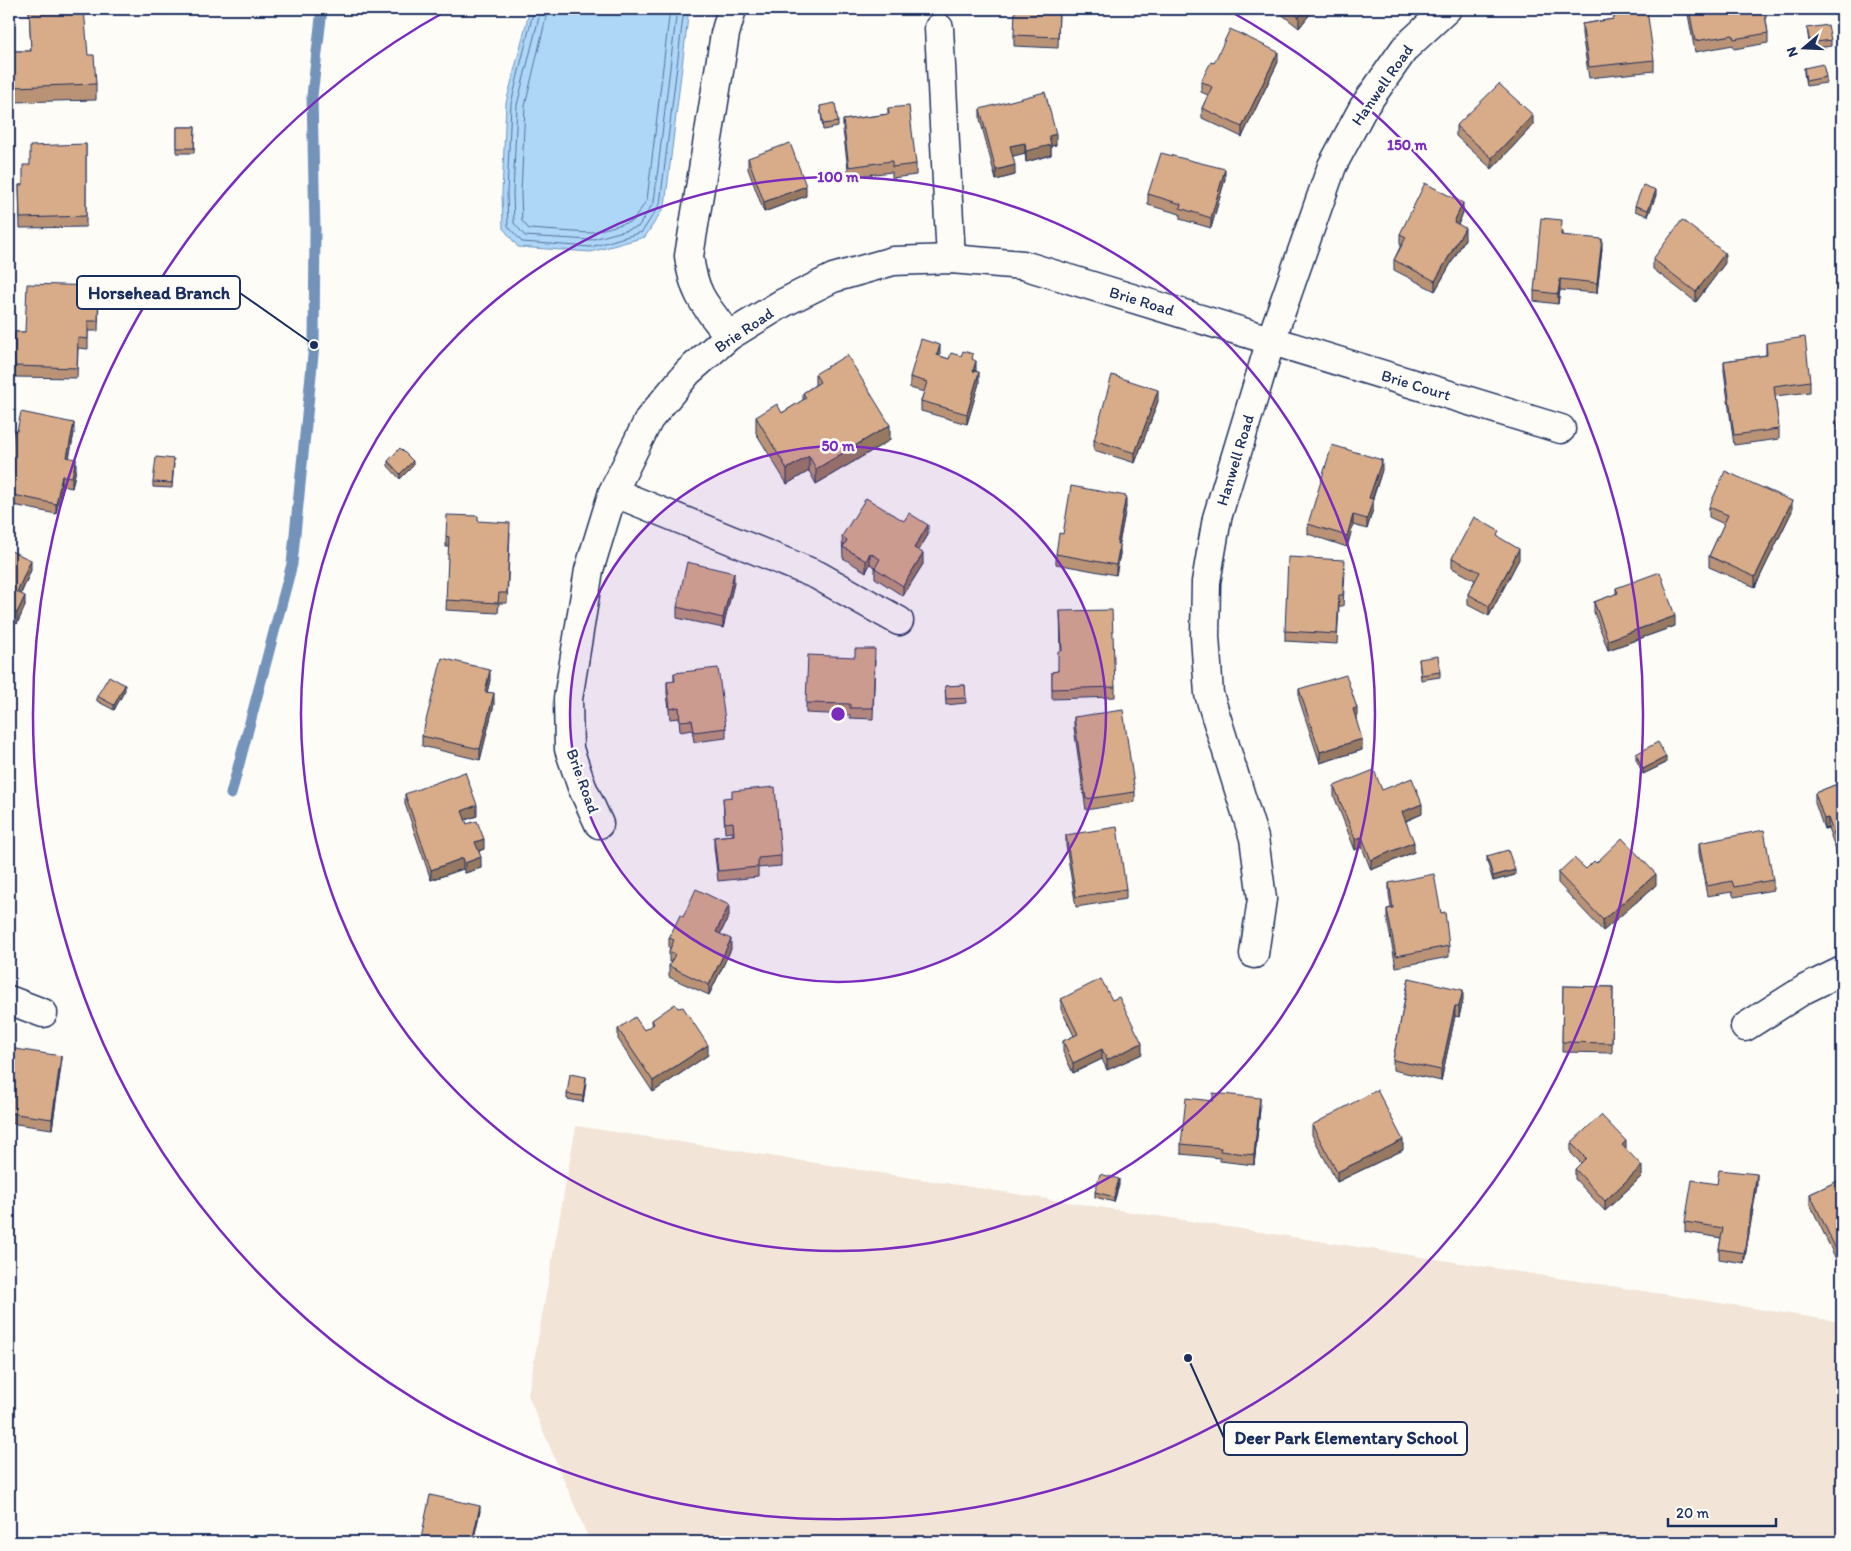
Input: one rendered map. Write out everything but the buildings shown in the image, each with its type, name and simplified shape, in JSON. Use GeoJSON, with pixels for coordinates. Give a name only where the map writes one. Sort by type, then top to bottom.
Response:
{"type":"FeatureCollection","features":[{"type":"Feature","properties":{"kind":"street"},"geometry":{"type":"LineString","coordinates":[[729,336],[698,295],[692,277],[689,256],[725,34],[732,9]]}},
{"type":"Feature","properties":{"kind":"street","name":"Hanwell Road"},"geometry":{"type":"LineString","coordinates":[[1254,954],[1262,899],[1254,838],[1209,694],[1205,636],[1206,582],[1217,518],[1271,340],[1332,166],[1363,108],[1405,48],[1447,9]]}},
{"type":"Feature","properties":{"kind":"street"},"geometry":{"type":"LineString","coordinates":[[939,28],[951,259]]}},
{"type":"Feature","properties":{"kind":"street","name":"Brie Road"},"geometry":{"type":"LineString","coordinates":[[599,824],[582,787],[570,749],[568,699],[589,570],[613,492],[649,419],[688,372],[729,336],[782,303],[833,278],[893,262],[951,259],[1023,264],[1271,340]]}},
{"type":"Feature","properties":{"kind":"street","name":"Brie Court"},"geometry":{"type":"LineString","coordinates":[[1271,340],[1561,429]]}},
{"type":"Feature","properties":{"kind":"street"},"geometry":{"type":"LineString","coordinates":[[613,492],[817,575],[899,621]]}},
{"type":"Feature","properties":{"kind":"street"},"geometry":{"type":"LineString","coordinates":[[1745,1027],[1806,989],[1842,971]]}},
{"type":"Feature","properties":{"kind":"street"},"geometry":{"type":"LineString","coordinates":[[9,1000],[43,1013]]}},
{"type":"Feature","properties":{"kind":"shaded area"},"geometry":{"type":"Polygon","coordinates":[[[576,1126],[1842,1322],[1842,1542],[590,1542],[528,1395],[576,1126]]]}},
{"type":"Feature","properties":{"kind":"water"},"geometry":{"type":"Polygon","coordinates":[[[530,9],[689,9],[665,206],[645,237],[591,252],[518,247],[503,228],[502,193],[506,103],[530,9]]]}},
{"type":"Feature","properties":{"kind":"waterway"},"geometry":{"type":"LineString","coordinates":[[231,794],[292,564],[314,345],[315,230],[312,96],[322,9]]}},
{"type":"Feature","properties":{"kind":"place","name":"Horsehead Branch"},"geometry":{"type":"Point","coordinates":[314,345]}},
{"type":"Feature","properties":{"kind":"place","name":"Deer Park Elementary School"},"geometry":{"type":"Point","coordinates":[1188,1358]}}]}
